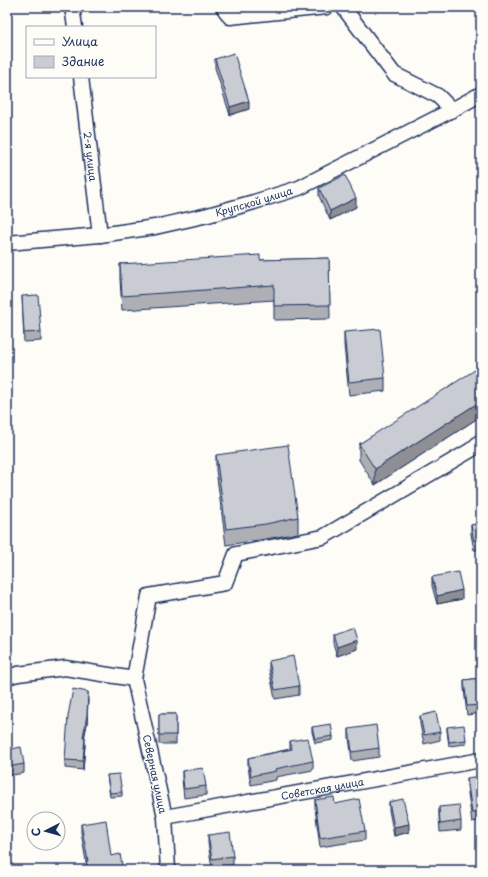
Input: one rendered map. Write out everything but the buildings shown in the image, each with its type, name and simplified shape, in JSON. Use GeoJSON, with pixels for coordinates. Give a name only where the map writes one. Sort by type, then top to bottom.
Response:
{"type":"FeatureCollection","features":[{"type":"Feature","properties":{"kind":"street"},"geometry":{"type":"LineString","coordinates":[[72,7],[75,26]]}},
{"type":"Feature","properties":{"kind":"street"},"geometry":{"type":"LineString","coordinates":[[223,7],[230,17],[327,7]]}},
{"type":"Feature","properties":{"kind":"street"},"geometry":{"type":"LineString","coordinates":[[343,7],[394,74],[438,96],[452,110]]}},
{"type":"Feature","properties":{"kind":"street","name":"2-я улица"},"geometry":{"type":"LineString","coordinates":[[81,78],[100,235]]}},
{"type":"Feature","properties":{"kind":"street","name":"Крупской улица"},"geometry":{"type":"LineString","coordinates":[[7,243],[100,235],[155,227],[208,215],[299,188],[481,94]]}},
{"type":"Feature","properties":{"kind":"street"},"geometry":{"type":"LineString","coordinates":[[7,677],[18,674],[65,668],[134,678],[149,596],[225,583],[236,554],[323,537],[471,450],[481,441]]}},
{"type":"Feature","properties":{"kind":"street","name":"Северная улица"},"geometry":{"type":"LineString","coordinates":[[134,678],[165,817],[168,870]]}},
{"type":"Feature","properties":{"kind":"street","name":"Советская улица"},"geometry":{"type":"LineString","coordinates":[[165,817],[481,760]]}}]}
